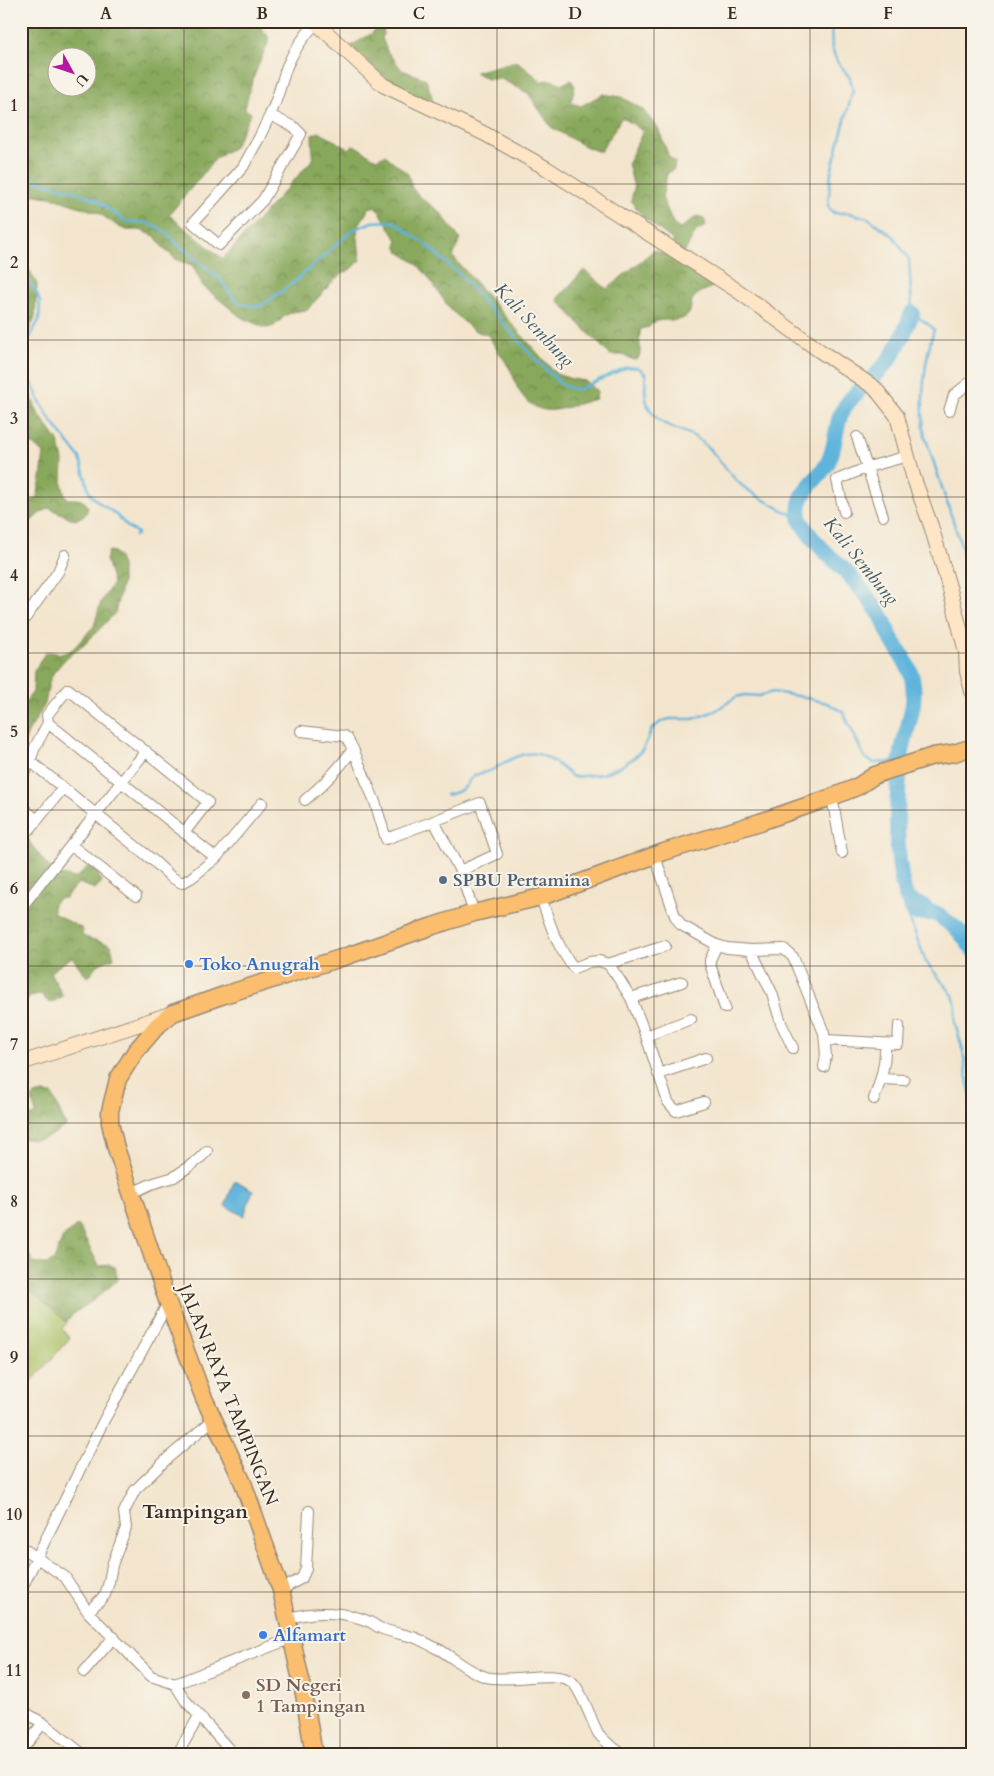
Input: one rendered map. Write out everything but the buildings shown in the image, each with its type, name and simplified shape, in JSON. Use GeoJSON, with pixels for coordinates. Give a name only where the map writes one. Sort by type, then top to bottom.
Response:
{"type":"FeatureCollection","features":[{"type":"Feature","properties":{"kind":"main road"},"geometry":{"type":"LineString","coordinates":[[315,22],[383,85],[485,134],[546,168],[738,291],[854,376],[875,388],[897,416],[913,476],[931,526],[950,590],[966,652],[967,672],[973,695]]}},
{"type":"Feature","properties":{"kind":"main road"},"geometry":{"type":"LineString","coordinates":[[21,1063],[474,913],[540,897],[973,747]]}},
{"type":"Feature","properties":{"kind":"main road","name":"JALAN RAYA TAMPINGAN"},"geometry":{"type":"LineString","coordinates":[[173,1013],[157,1026],[135,1052],[118,1079],[110,1111],[110,1124],[168,1303],[203,1396],[243,1483],[281,1590],[304,1694],[314,1755]]}},
{"type":"Feature","properties":{"kind":"street"},"geometry":{"type":"LineString","coordinates":[[270,116],[294,128],[301,134],[263,200],[219,245],[193,223],[243,167],[270,116],[293,53],[315,22]]}},
{"type":"Feature","properties":{"kind":"street"},"geometry":{"type":"LineString","coordinates":[[949,411],[954,395],[973,380]]}},
{"type":"Feature","properties":{"kind":"street"},"geometry":{"type":"LineString","coordinates":[[857,436],[883,516]]}},
{"type":"Feature","properties":{"kind":"street"},"geometry":{"type":"LineString","coordinates":[[844,512],[837,480],[868,467],[908,456]]}},
{"type":"Feature","properties":{"kind":"street"},"geometry":{"type":"LineString","coordinates":[[21,624],[58,572],[65,555]]}},
{"type":"Feature","properties":{"kind":"street"},"geometry":{"type":"LineString","coordinates":[[21,780],[48,723],[47,715],[68,689],[208,802],[184,833]]}},
{"type":"Feature","properties":{"kind":"street"},"geometry":{"type":"LineString","coordinates":[[48,723],[216,858]]}},
{"type":"Feature","properties":{"kind":"street"},"geometry":{"type":"LineString","coordinates":[[301,731],[344,736],[347,738],[375,802],[386,839],[480,803],[497,854],[460,871]]}},
{"type":"Feature","properties":{"kind":"street"},"geometry":{"type":"LineString","coordinates":[[305,800],[316,791],[353,749]]}},
{"type":"Feature","properties":{"kind":"street"},"geometry":{"type":"LineString","coordinates":[[24,905],[146,751]]}},
{"type":"Feature","properties":{"kind":"street"},"geometry":{"type":"LineString","coordinates":[[30,761],[171,877],[182,883],[216,858],[262,803]]}},
{"type":"Feature","properties":{"kind":"street"},"geometry":{"type":"LineString","coordinates":[[30,829],[63,788]]}},
{"type":"Feature","properties":{"kind":"street"},"geometry":{"type":"LineString","coordinates":[[832,797],[842,853]]}},
{"type":"Feature","properties":{"kind":"street"},"geometry":{"type":"LineString","coordinates":[[21,806],[37,820]]}},
{"type":"Feature","properties":{"kind":"street"},"geometry":{"type":"LineString","coordinates":[[434,821],[460,871],[474,913]]}},
{"type":"Feature","properties":{"kind":"street"},"geometry":{"type":"LineString","coordinates":[[71,845],[136,896]]}},
{"type":"Feature","properties":{"kind":"street"},"geometry":{"type":"LineString","coordinates":[[654,856],[674,916],[681,925],[717,945],[727,948],[784,950],[790,953],[812,1001],[826,1040],[824,1067]]}},
{"type":"Feature","properties":{"kind":"street"},"geometry":{"type":"LineString","coordinates":[[540,897],[551,929],[565,957],[574,968],[589,962],[598,961],[608,964],[665,946]]}},
{"type":"Feature","properties":{"kind":"street"},"geometry":{"type":"LineString","coordinates":[[717,945],[710,964],[725,1008]]}},
{"type":"Feature","properties":{"kind":"street"},"geometry":{"type":"LineString","coordinates":[[751,950],[772,994],[781,1023],[793,1048]]}},
{"type":"Feature","properties":{"kind":"street"},"geometry":{"type":"LineString","coordinates":[[608,964],[631,998],[668,1102],[676,1111],[704,1102]]}},
{"type":"Feature","properties":{"kind":"street"},"geometry":{"type":"LineString","coordinates":[[631,998],[682,982]]}},
{"type":"Feature","properties":{"kind":"street"},"geometry":{"type":"LineString","coordinates":[[646,1036],[691,1019]]}},
{"type":"Feature","properties":{"kind":"street"},"geometry":{"type":"LineString","coordinates":[[826,1040],[885,1045],[898,1044],[899,1026]]}},
{"type":"Feature","properties":{"kind":"street"},"geometry":{"type":"LineString","coordinates":[[874,1099],[882,1079],[886,1060],[885,1045]]}},
{"type":"Feature","properties":{"kind":"street"},"geometry":{"type":"LineString","coordinates":[[658,1074],[706,1058]]}},
{"type":"Feature","properties":{"kind":"street"},"geometry":{"type":"LineString","coordinates":[[882,1079],[904,1080]]}},
{"type":"Feature","properties":{"kind":"street"},"geometry":{"type":"LineString","coordinates":[[132,1193],[151,1184],[174,1177],[208,1151]]}},
{"type":"Feature","properties":{"kind":"street"},"geometry":{"type":"LineString","coordinates":[[21,1590],[99,1430],[168,1303]]}},
{"type":"Feature","properties":{"kind":"street"},"geometry":{"type":"LineString","coordinates":[[88,1612],[105,1595],[112,1565],[126,1528],[124,1512],[135,1490],[168,1457],[214,1418]]}},
{"type":"Feature","properties":{"kind":"street"},"geometry":{"type":"LineString","coordinates":[[281,1590],[302,1578],[306,1569],[308,1511]]}},
{"type":"Feature","properties":{"kind":"street"},"geometry":{"type":"LineString","coordinates":[[21,1547],[37,1556],[65,1577],[88,1612],[151,1676],[174,1684],[199,1716],[234,1755]]}},
{"type":"Feature","properties":{"kind":"street"},"geometry":{"type":"LineString","coordinates":[[288,1619],[316,1613],[352,1617],[371,1623],[381,1629],[412,1637],[429,1644],[470,1670],[485,1676],[502,1680],[544,1677],[566,1679],[576,1686],[599,1734],[624,1755]]}},
{"type":"Feature","properties":{"kind":"street"},"geometry":{"type":"LineString","coordinates":[[84,1672],[114,1637]]}},
{"type":"Feature","properties":{"kind":"street"},"geometry":{"type":"LineString","coordinates":[[174,1684],[292,1638]]}},
{"type":"Feature","properties":{"kind":"street"},"geometry":{"type":"LineString","coordinates":[[21,1710],[43,1722],[84,1755]]}},
{"type":"Feature","properties":{"kind":"street"},"geometry":{"type":"LineString","coordinates":[[177,1755],[199,1716]]}},
{"type":"Feature","properties":{"kind":"street"},"geometry":{"type":"LineString","coordinates":[[21,1751],[43,1722]]}},
{"type":"Feature","properties":{"kind":"green space"},"geometry":{"type":"Polygon","coordinates":[[[29,21],[256,21],[270,39],[255,73],[247,100],[245,109],[251,113],[234,147],[216,158],[169,215],[223,259],[313,159],[312,135],[319,132],[349,149],[354,145],[376,159],[385,155],[408,174],[412,188],[440,212],[460,239],[453,257],[556,374],[585,381],[597,391],[596,399],[553,410],[535,407],[526,400],[518,389],[508,366],[488,335],[473,330],[450,309],[426,274],[416,263],[399,252],[397,240],[380,212],[374,207],[370,207],[357,228],[360,260],[354,267],[336,278],[307,310],[292,312],[274,326],[266,328],[242,318],[203,286],[192,265],[177,260],[164,249],[155,236],[140,230],[126,230],[99,213],[50,197],[21,193],[21,47],[29,21]]]}},
{"type":"Feature","properties":{"kind":"green space"},"geometry":{"type":"Polygon","coordinates":[[[379,26],[385,27],[382,38],[387,51],[402,70],[426,79],[433,100],[427,104],[396,85],[368,64],[351,46],[371,34],[379,26]]]}},
{"type":"Feature","properties":{"kind":"green space"},"geometry":{"type":"Polygon","coordinates":[[[518,62],[541,81],[550,80],[563,84],[571,80],[575,86],[571,101],[574,104],[581,106],[603,94],[621,97],[642,109],[658,128],[669,157],[675,162],[674,169],[667,174],[662,198],[674,225],[680,229],[697,216],[704,218],[706,226],[696,231],[680,261],[711,282],[712,287],[695,296],[691,303],[690,312],[683,319],[657,321],[649,327],[641,329],[638,359],[634,360],[622,355],[610,355],[557,299],[584,270],[607,289],[654,250],[666,255],[674,241],[644,218],[631,201],[634,188],[628,163],[643,131],[622,117],[601,151],[582,145],[551,127],[528,93],[501,79],[487,79],[475,72],[518,62]]]}},
{"type":"Feature","properties":{"kind":"green space"},"geometry":{"type":"Polygon","coordinates":[[[21,258],[37,284],[35,317],[23,344],[21,365],[21,258]]]}},
{"type":"Feature","properties":{"kind":"green space"},"geometry":{"type":"Polygon","coordinates":[[[21,370],[38,413],[58,441],[63,460],[62,484],[65,495],[68,499],[77,499],[85,502],[88,508],[85,515],[75,520],[49,508],[21,530],[21,508],[37,497],[44,453],[28,441],[25,435],[21,407],[21,370]]]}},
{"type":"Feature","properties":{"kind":"green space"},"geometry":{"type":"Polygon","coordinates":[[[110,551],[114,552],[119,558],[122,566],[122,583],[115,613],[84,645],[66,658],[54,672],[49,682],[45,704],[28,733],[21,751],[21,707],[33,692],[34,671],[45,653],[61,654],[70,651],[94,626],[101,602],[113,583],[106,560],[110,551]]]}},
{"type":"Feature","properties":{"kind":"green space"},"geometry":{"type":"Polygon","coordinates":[[[21,825],[30,843],[47,865],[58,874],[74,878],[80,875],[89,865],[96,870],[102,882],[95,889],[78,883],[65,898],[58,899],[53,904],[53,913],[83,929],[82,936],[111,945],[114,958],[94,968],[91,975],[87,977],[72,957],[50,972],[63,996],[51,1003],[41,994],[34,995],[21,1007],[21,825]]]}},
{"type":"Feature","properties":{"kind":"green space"},"geometry":{"type":"Polygon","coordinates":[[[43,1093],[52,1094],[66,1126],[45,1138],[35,1140],[21,1138],[21,1121],[36,1114],[32,1098],[43,1093]]]}},
{"type":"Feature","properties":{"kind":"green space"},"geometry":{"type":"Polygon","coordinates":[[[78,1225],[99,1266],[109,1265],[115,1267],[118,1280],[73,1314],[67,1322],[24,1285],[21,1273],[21,1242],[25,1245],[33,1262],[36,1264],[47,1264],[54,1260],[63,1237],[78,1225]]]}},
{"type":"Feature","properties":{"kind":"green space"},"geometry":{"type":"Polygon","coordinates":[[[21,1274],[24,1285],[67,1322],[62,1329],[70,1338],[31,1382],[21,1374],[21,1274]]]}},
{"type":"Feature","properties":{"kind":"water"},"geometry":{"type":"Polygon","coordinates":[[[234,1182],[238,1182],[253,1190],[244,1216],[225,1206],[234,1182]]]}},
{"type":"Feature","properties":{"kind":"waterway"},"geometry":{"type":"LineString","coordinates":[[833,21],[831,25],[832,49],[837,61],[850,78],[853,90],[831,172],[828,207],[834,213],[849,213],[868,218],[893,236],[909,259],[912,313],[934,330],[924,383],[923,411],[925,436],[973,586]]}},
{"type":"Feature","properties":{"kind":"waterway","name":"Kali Sembung"},"geometry":{"type":"LineString","coordinates":[[21,175],[97,200],[125,221],[146,223],[158,227],[220,279],[233,298],[242,304],[251,306],[261,306],[293,283],[353,230],[372,222],[393,221],[429,247],[462,277],[533,357],[562,385],[574,389],[582,388],[627,367],[639,368],[646,375],[645,394],[648,406],[658,419],[664,424],[698,439],[710,449],[740,484],[762,499],[800,519]]}},
{"type":"Feature","properties":{"kind":"waterway"},"geometry":{"type":"LineString","coordinates":[[21,273],[36,291],[40,302],[39,320],[28,341],[26,354],[28,373],[39,400],[50,419],[80,458],[92,496],[113,512],[129,528],[138,533],[135,536]]}},
{"type":"Feature","properties":{"kind":"waterway","name":"Kali Sembung"},"geometry":{"type":"LineString","coordinates":[[912,313],[900,341],[889,360],[851,398],[843,410],[827,464],[802,498],[800,518],[812,537],[850,576],[880,614],[908,667],[912,678],[914,697],[902,752],[897,812],[897,837],[902,882],[908,900],[916,913],[936,913],[958,930],[973,950]]}},
{"type":"Feature","properties":{"kind":"waterway"},"geometry":{"type":"LineString","coordinates":[[446,795],[462,789],[476,775],[490,771],[505,762],[526,754],[543,756],[573,777],[603,774],[634,758],[643,749],[652,729],[662,721],[693,719],[715,711],[736,697],[745,695],[759,696],[773,692],[827,703],[843,712],[865,758],[874,763],[893,762]]}},
{"type":"Feature","properties":{"kind":"waterway","name":"Kali Sembung"},"geometry":{"type":"LineString","coordinates":[[908,896],[926,904],[936,913]]}},
{"type":"Feature","properties":{"kind":"waterway"},"geometry":{"type":"LineString","coordinates":[[910,907],[907,912],[926,962],[953,995],[956,1007],[955,1023],[963,1050],[973,1103]]}},
{"type":"Feature","properties":{"kind":"waterway"},"geometry":{"type":"LineString","coordinates":[[973,1137],[970,1160],[973,1183]]}},
{"type":"Feature","properties":{"kind":"place","name":"SPBU Pertamina"},"geometry":{"type":"Point","coordinates":[443,880]}},
{"type":"Feature","properties":{"kind":"place","name":"Toko Anugrah"},"geometry":{"type":"Point","coordinates":[189,964]}},
{"type":"Feature","properties":{"kind":"place","name":"Alfamart"},"geometry":{"type":"Point","coordinates":[263,1635]}},
{"type":"Feature","properties":{"kind":"place","name":"SD Negeri 1 Tampingan"},"geometry":{"type":"Point","coordinates":[246,1695]}},
{"type":"Feature","properties":{"kind":"district","name":"Tampingan"},"geometry":{"type":"Point","coordinates":[195,1511]}}]}
